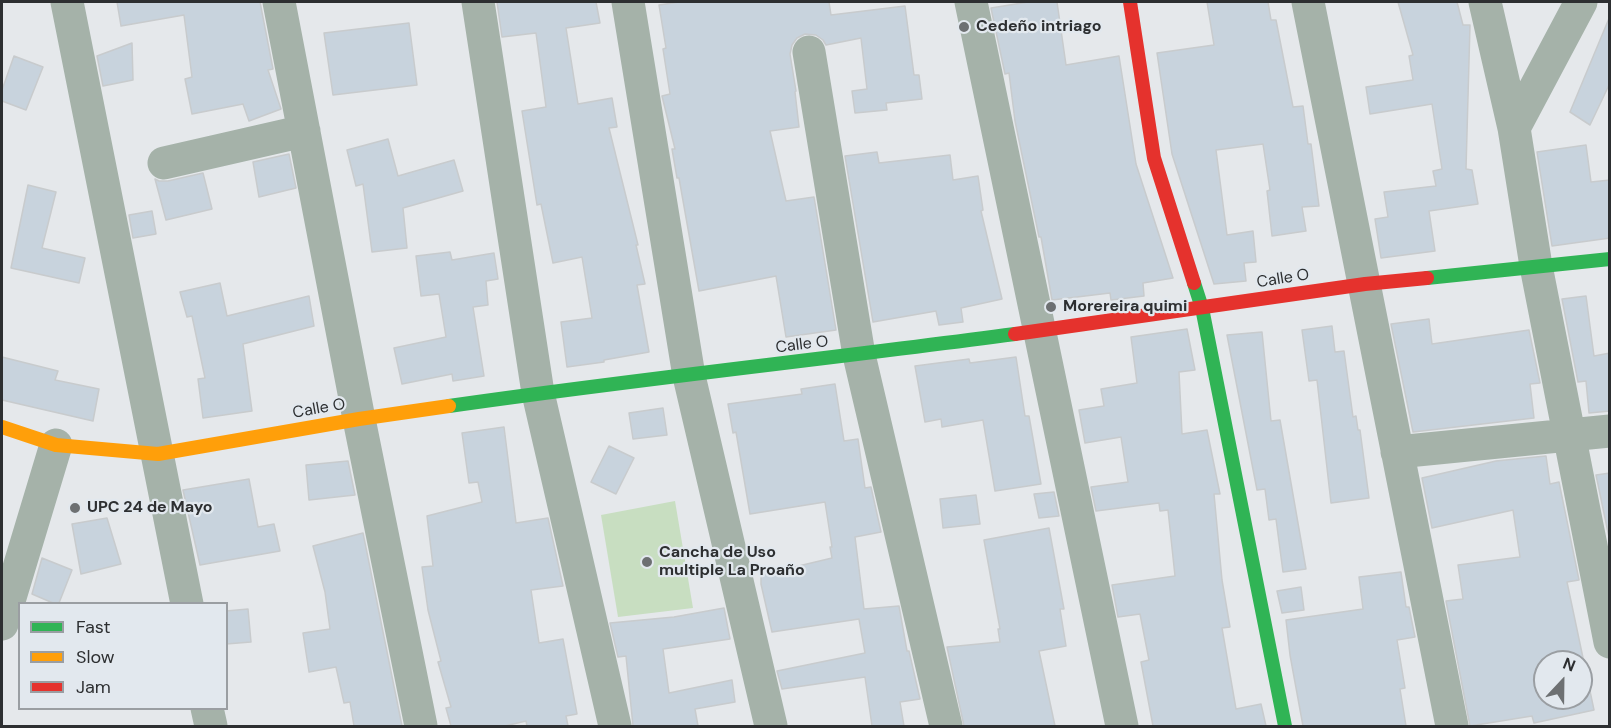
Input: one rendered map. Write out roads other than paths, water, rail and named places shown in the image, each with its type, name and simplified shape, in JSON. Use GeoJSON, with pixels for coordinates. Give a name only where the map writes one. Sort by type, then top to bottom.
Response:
{"type":"FeatureCollection","features":[{"type":"Feature","properties":{"kind":"street"},"geometry":{"type":"LineString","coordinates":[[67,2],[187,602]]}},
{"type":"Feature","properties":{"kind":"street"},"geometry":{"type":"LineString","coordinates":[[279,2],[421,726]]}},
{"type":"Feature","properties":{"kind":"street"},"geometry":{"type":"LineString","coordinates":[[478,2],[538,393],[615,726]]}},
{"type":"Feature","properties":{"kind":"street"},"geometry":{"type":"LineString","coordinates":[[628,2],[688,376],[771,726]]}},
{"type":"Feature","properties":{"kind":"street"},"geometry":{"type":"LineString","coordinates":[[971,2],[1122,726]]}},
{"type":"Feature","properties":{"kind":"street"},"geometry":{"type":"LineString","coordinates":[[1130,2],[1154,158],[1202,308],[1285,726]]}},
{"type":"Feature","properties":{"kind":"street"},"geometry":{"type":"LineString","coordinates":[[1308,2],[1452,726]]}},
{"type":"Feature","properties":{"kind":"street"},"geometry":{"type":"LineString","coordinates":[[1485,2],[1514,128],[1536,266],[1610,642]]}},
{"type":"Feature","properties":{"kind":"street"},"geometry":{"type":"LineString","coordinates":[[1514,128],[1581,2]]}},
{"type":"Feature","properties":{"kind":"street"},"geometry":{"type":"LineString","coordinates":[[809,52],[859,355],[946,726]]}},
{"type":"Feature","properties":{"kind":"street"},"geometry":{"type":"LineString","coordinates":[[164,163],[304,131]]}},
{"type":"Feature","properties":{"kind":"street","name":"Calle O"},"geometry":{"type":"LineString","coordinates":[[2,427],[56,445],[158,454],[359,419],[538,393],[859,355],[1365,284],[1610,259]]}},
{"type":"Feature","properties":{"kind":"street"},"geometry":{"type":"LineString","coordinates":[[1397,452],[1610,430]]}},
{"type":"Feature","properties":{"kind":"street"},"geometry":{"type":"LineString","coordinates":[[2,624],[56,445]]}},
{"type":"Feature","properties":{"kind":"street"},"geometry":{"type":"LineString","coordinates":[[207,710],[211,726]]}},
{"type":"Feature","properties":{"kind":"place","name":"Cedeño intriago"},"geometry":{"type":"Point","coordinates":[964,27]}},
{"type":"Feature","properties":{"kind":"place","name":"Morereira quimi"},"geometry":{"type":"Point","coordinates":[1051,307]}},
{"type":"Feature","properties":{"kind":"place","name":"UPC 24 de Mayo"},"geometry":{"type":"Point","coordinates":[75,508]}},
{"type":"Feature","properties":{"kind":"place","name":"Cancha de Uso multiple La Proaño"},"geometry":{"type":"Point","coordinates":[647,562]}}]}
